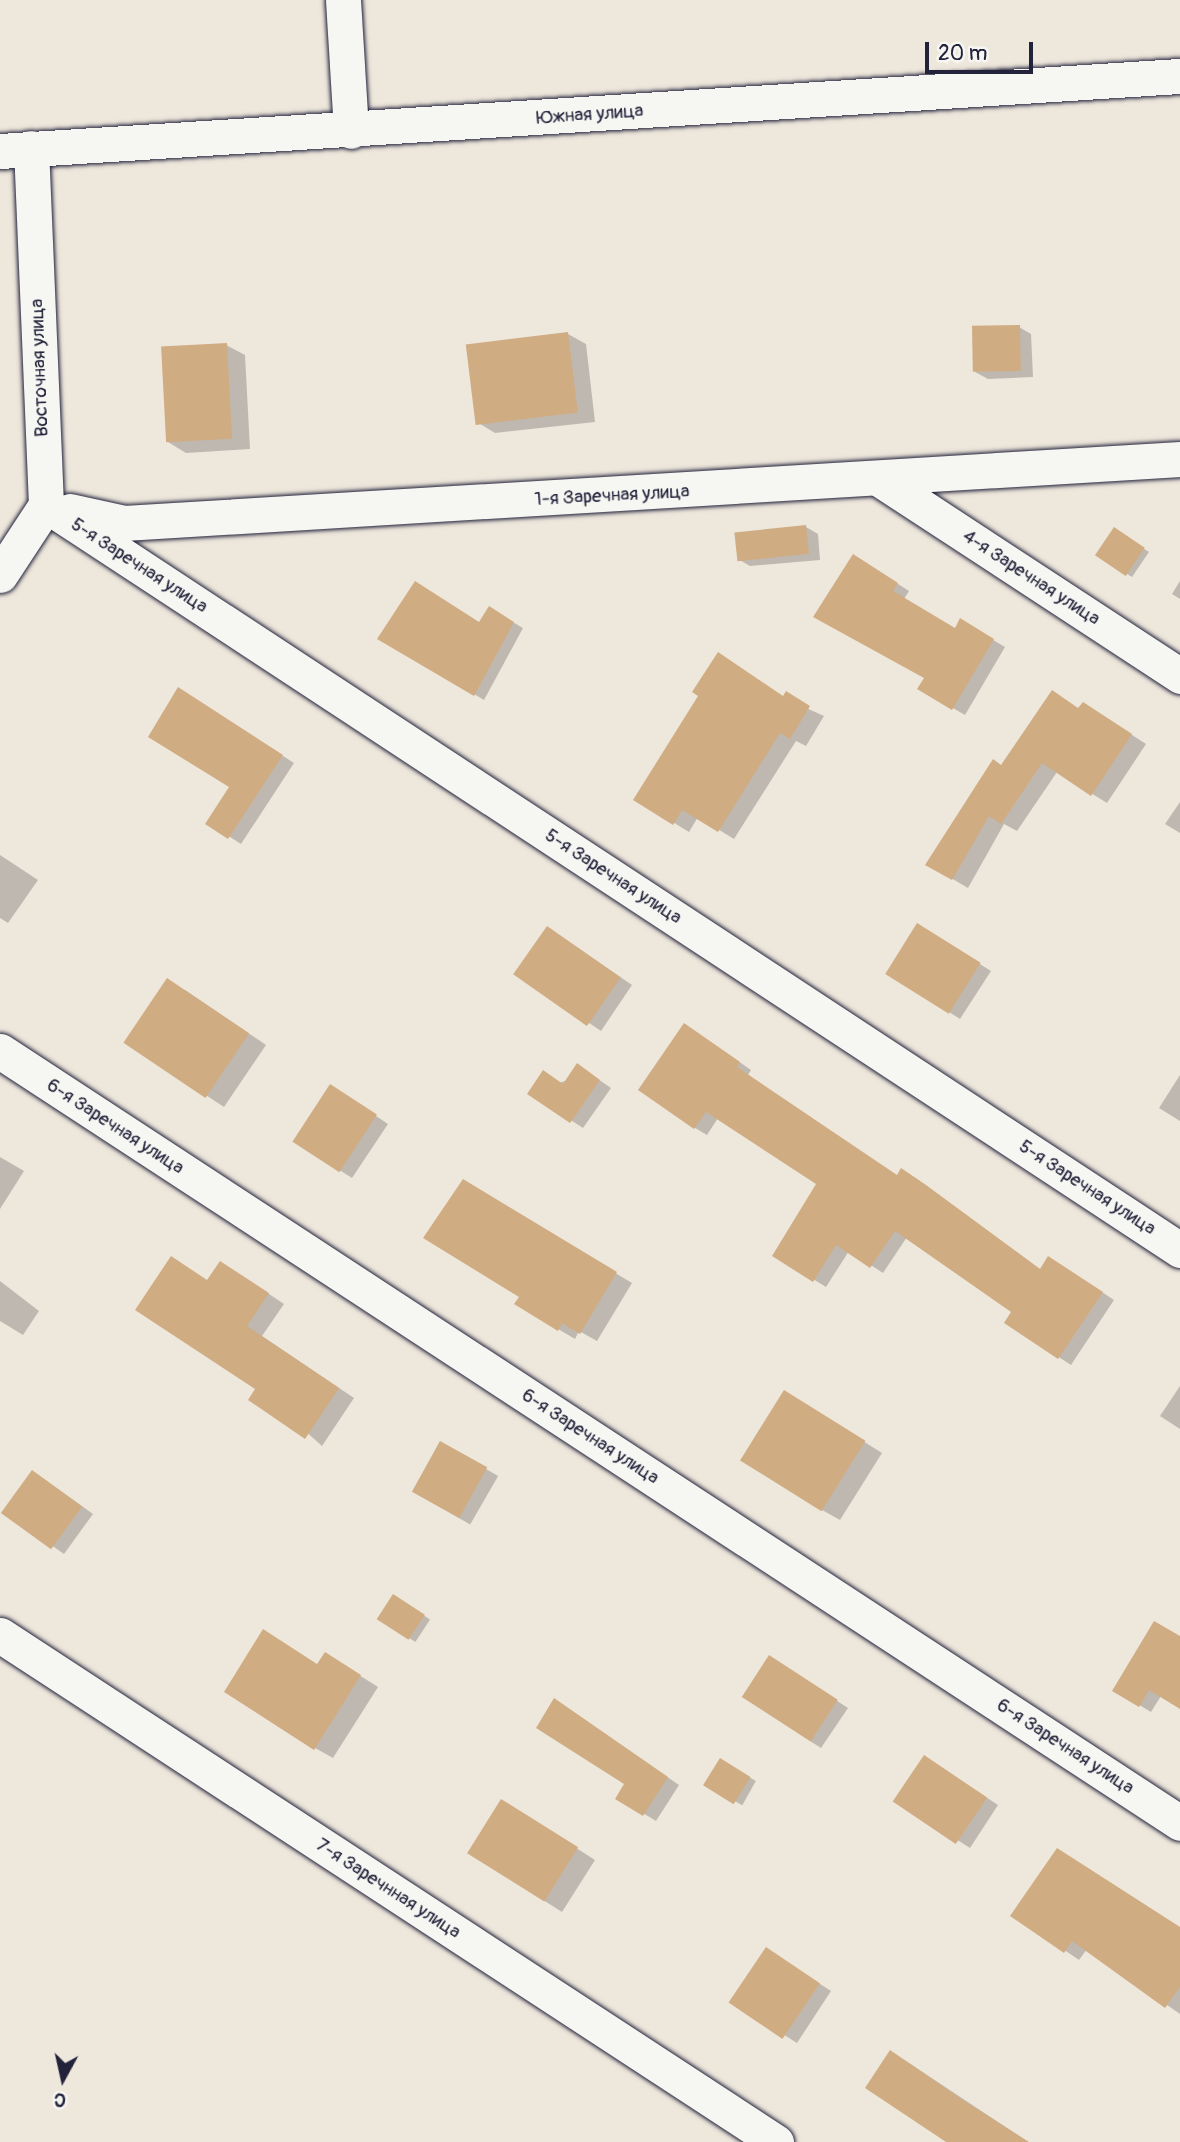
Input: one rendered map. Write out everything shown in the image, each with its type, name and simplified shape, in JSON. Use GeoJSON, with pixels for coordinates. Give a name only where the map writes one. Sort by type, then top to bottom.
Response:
{"type":"FeatureCollection","features":[{"type":"Feature","properties":{"kind":"street"},"geometry":{"type":"LineString","coordinates":[[343,0],[351,131]]}},
{"type":"Feature","properties":{"kind":"street","name":"Южная улица"},"geometry":{"type":"LineString","coordinates":[[15,149],[351,131],[1180,76]]}},
{"type":"Feature","properties":{"kind":"street","name":"Восточная улица"},"geometry":{"type":"LineString","coordinates":[[15,149],[46,505]]}},
{"type":"Feature","properties":{"kind":"street","name":"1-я Заречная улица"},"geometry":{"type":"LineString","coordinates":[[46,505],[124,523],[881,480],[1180,459]]}},
{"type":"Feature","properties":{"kind":"street","name":"4-я Заречная улица"},"geometry":{"type":"LineString","coordinates":[[881,480],[1180,676]]}},
{"type":"Feature","properties":{"kind":"street"},"geometry":{"type":"LineString","coordinates":[[0,575],[46,505]]}},
{"type":"Feature","properties":{"kind":"street","name":"5-я Заречная улица"},"geometry":{"type":"LineString","coordinates":[[46,505],[1180,1250]]}},
{"type":"Feature","properties":{"kind":"street","name":"6-я Заречная улица"},"geometry":{"type":"LineString","coordinates":[[0,1051],[1180,1823]]}},
{"type":"Feature","properties":{"kind":"street","name":"7-я Заречнная улица"},"geometry":{"type":"LineString","coordinates":[[0,1635],[776,2142]]}},
{"type":"Feature","properties":{"kind":"building"},"geometry":{"type":"Polygon","coordinates":[[[1020,325],[1021,371],[973,372],[972,326],[1020,325]]]}},
{"type":"Feature","properties":{"kind":"building"},"geometry":{"type":"Polygon","coordinates":[[[568,332],[578,412],[476,425],[466,345],[568,332]]]}},
{"type":"Feature","properties":{"kind":"building"},"geometry":{"type":"Polygon","coordinates":[[[227,343],[232,439],[166,442],[161,346],[227,343]]]}},
{"type":"Feature","properties":{"kind":"building"},"geometry":{"type":"Polygon","coordinates":[[[806,525],[809,554],[737,561],[734,533],[806,525]]]}},
{"type":"Feature","properties":{"kind":"building"},"geometry":{"type":"Polygon","coordinates":[[[1114,527],[1145,548],[1126,576],[1095,555],[1114,527]]]}},
{"type":"Feature","properties":{"kind":"building"},"geometry":{"type":"Polygon","coordinates":[[[853,554],[898,583],[893,591],[955,628],[960,618],[994,639],[952,710],[917,689],[924,678],[813,617],[853,554]]]}},
{"type":"Feature","properties":{"kind":"building"},"geometry":{"type":"Polygon","coordinates":[[[415,581],[479,622],[489,606],[514,622],[474,696],[377,639],[415,581]]]}},
{"type":"Feature","properties":{"kind":"building"},"geometry":{"type":"Polygon","coordinates":[[[718,652],[783,696],[786,691],[810,706],[790,739],[780,733],[718,832],[682,810],[673,825],[633,800],[698,696],[692,692],[718,652]]]}},
{"type":"Feature","properties":{"kind":"building"},"geometry":{"type":"Polygon","coordinates":[[[178,687],[283,755],[228,839],[205,824],[229,787],[148,737],[178,687]]]}},
{"type":"Feature","properties":{"kind":"building"},"geometry":{"type":"Polygon","coordinates":[[[1052,690],[1078,708],[1083,702],[1132,734],[1091,796],[1042,763],[1001,824],[989,816],[952,880],[925,865],[993,759],[1001,765],[1052,690]]]}},
{"type":"Feature","properties":{"kind":"building"},"geometry":{"type":"Polygon","coordinates":[[[917,923],[981,963],[949,1014],[885,974],[917,923]]]}},
{"type":"Feature","properties":{"kind":"building"},"geometry":{"type":"Polygon","coordinates":[[[547,926],[621,978],[587,1026],[513,974],[547,926]]]}},
{"type":"Feature","properties":{"kind":"building"},"geometry":{"type":"Polygon","coordinates":[[[167,978],[249,1033],[205,1098],[123,1043],[167,978]]]}},
{"type":"Feature","properties":{"kind":"building"},"geometry":{"type":"Polygon","coordinates":[[[684,1023],[740,1062],[737,1067],[897,1175],[901,1168],[1040,1269],[1048,1256],[1103,1292],[1058,1359],[1004,1323],[1011,1312],[895,1231],[870,1268],[836,1245],[813,1282],[772,1256],[816,1184],[706,1112],[694,1129],[638,1090],[684,1023]]]}},
{"type":"Feature","properties":{"kind":"building"},"geometry":{"type":"Polygon","coordinates":[[[577,1063],[600,1080],[570,1123],[527,1094],[543,1070],[563,1084],[577,1063]]]}},
{"type":"Feature","properties":{"kind":"building"},"geometry":{"type":"Polygon","coordinates":[[[330,1084],[377,1114],[339,1172],[292,1142],[330,1084]]]}},
{"type":"Feature","properties":{"kind":"building"},"geometry":{"type":"Polygon","coordinates":[[[463,1179],[617,1272],[580,1334],[562,1323],[558,1331],[514,1304],[519,1297],[423,1238],[463,1179]]]}},
{"type":"Feature","properties":{"kind":"building"},"geometry":{"type":"Polygon","coordinates":[[[171,1256],[207,1280],[220,1261],[269,1293],[247,1326],[339,1388],[305,1439],[248,1400],[255,1389],[135,1310],[171,1256]]]}},
{"type":"Feature","properties":{"kind":"building"},"geometry":{"type":"Polygon","coordinates":[[[784,1390],[865,1441],[821,1511],[740,1460],[784,1390]]]}},
{"type":"Feature","properties":{"kind":"building"},"geometry":{"type":"Polygon","coordinates":[[[440,1441],[487,1467],[459,1518],[412,1492],[440,1441]]]}},
{"type":"Feature","properties":{"kind":"building"},"geometry":{"type":"Polygon","coordinates":[[[32,1470],[82,1506],[51,1549],[1,1513],[32,1470]]]}},
{"type":"Feature","properties":{"kind":"building"},"geometry":{"type":"Polygon","coordinates":[[[393,1594],[425,1615],[409,1640],[377,1619],[393,1594]]]}},
{"type":"Feature","properties":{"kind":"building"},"geometry":{"type":"Polygon","coordinates":[[[1154,1621],[1180,1636],[1180,1709],[1149,1690],[1139,1707],[1112,1691],[1154,1621]]]}},
{"type":"Feature","properties":{"kind":"building"},"geometry":{"type":"Polygon","coordinates":[[[263,1629],[317,1664],[325,1652],[361,1675],[314,1750],[224,1692],[263,1629]]]}},
{"type":"Feature","properties":{"kind":"building"},"geometry":{"type":"Polygon","coordinates":[[[769,1655],[838,1700],[811,1742],[742,1697],[769,1655]]]}},
{"type":"Feature","properties":{"kind":"building"},"geometry":{"type":"Polygon","coordinates":[[[554,1698],[668,1777],[643,1816],[615,1799],[624,1784],[536,1728],[554,1698]]]}},
{"type":"Feature","properties":{"kind":"building"},"geometry":{"type":"Polygon","coordinates":[[[924,1755],[987,1797],[956,1844],[893,1801],[924,1755]]]}},
{"type":"Feature","properties":{"kind":"building"},"geometry":{"type":"Polygon","coordinates":[[[720,1758],[751,1777],[734,1804],[703,1785],[720,1758]]]}},
{"type":"Feature","properties":{"kind":"building"},"geometry":{"type":"Polygon","coordinates":[[[501,1799],[578,1847],[544,1901],[467,1853],[501,1799]]]}},
{"type":"Feature","properties":{"kind":"building"},"geometry":{"type":"Polygon","coordinates":[[[1057,1848],[1180,1927],[1180,1987],[1165,2008],[1072,1941],[1064,1953],[1010,1916],[1057,1848]]]}},
{"type":"Feature","properties":{"kind":"building"},"geometry":{"type":"Polygon","coordinates":[[[766,1947],[820,1983],[782,2039],[729,2003],[766,1947]]]}},
{"type":"Feature","properties":{"kind":"building"},"geometry":{"type":"Polygon","coordinates":[[[890,2050],[1029,2142],[946,2142],[865,2088],[890,2050]]]}}]}
